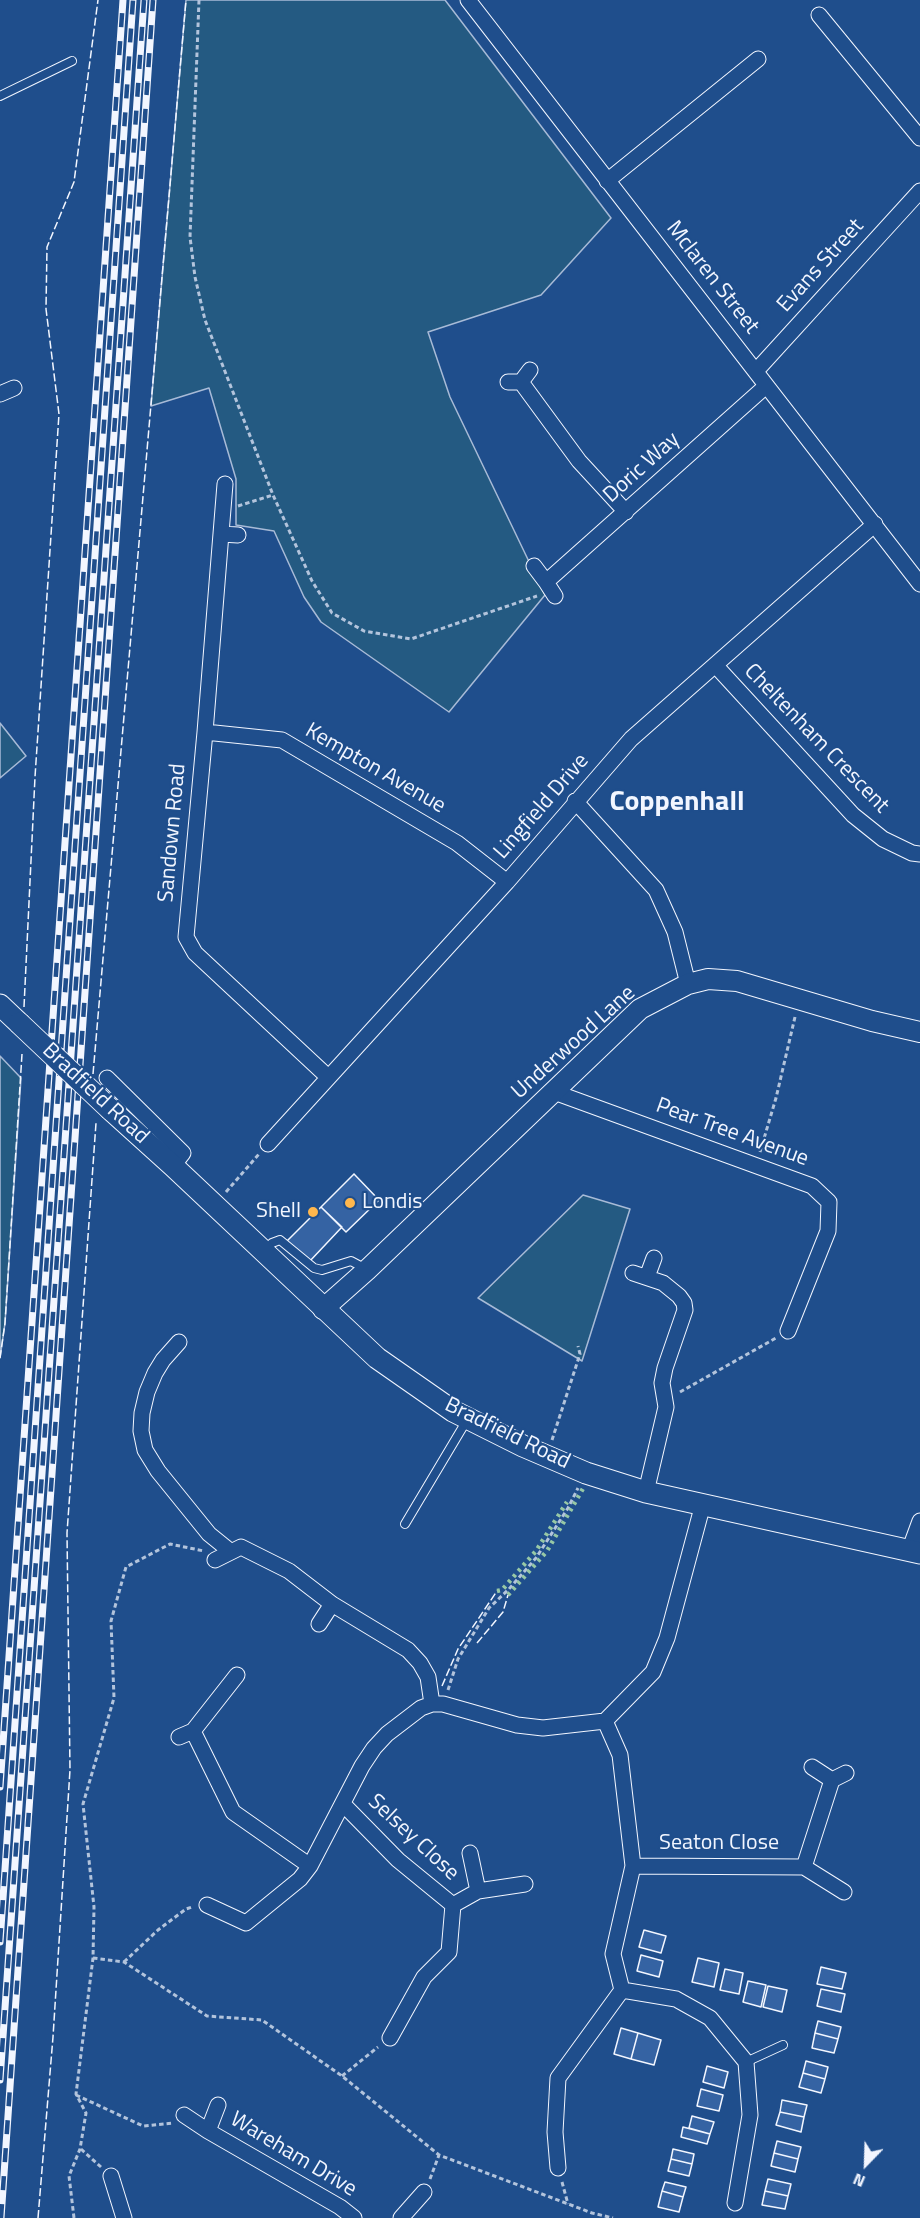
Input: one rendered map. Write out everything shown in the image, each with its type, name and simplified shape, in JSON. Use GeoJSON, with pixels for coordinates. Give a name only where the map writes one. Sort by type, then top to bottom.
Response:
{"type":"FeatureCollection","features":[{"type":"Feature","properties":{"kind":"main road","name":"Bradfield Road"},"geometry":{"type":"LineString","coordinates":[[0,1005],[377,1358],[453,1411],[586,1473],[646,1492],[914,1552]]}},
{"type":"Feature","properties":{"kind":"street","name":"Mclaren Street"},"geometry":{"type":"LineString","coordinates":[[468,0],[920,584]]}},
{"type":"Feature","properties":{"kind":"street"},"geometry":{"type":"LineString","coordinates":[[819,15],[920,138]]}},
{"type":"Feature","properties":{"kind":"street"},"geometry":{"type":"LineString","coordinates":[[607,181],[758,59]]}},
{"type":"Feature","properties":{"kind":"street","name":"Evans Street"},"geometry":{"type":"LineString","coordinates":[[756,371],[920,191]]}},
{"type":"Feature","properties":{"kind":"street"},"geometry":{"type":"LineString","coordinates":[[520,378],[579,461],[626,512]]}},
{"type":"Feature","properties":{"kind":"street","name":"Doric Way"},"geometry":{"type":"LineString","coordinates":[[546,582],[766,386]]}},
{"type":"Feature","properties":{"kind":"street","name":"Sandown Road"},"geometry":{"type":"LineString","coordinates":[[225,484],[186,937],[195,953],[328,1077]]}},
{"type":"Feature","properties":{"kind":"street","name":"Lingfield Drive"},"geometry":{"type":"LineString","coordinates":[[268,1143],[507,882],[631,739],[874,524]]}},
{"type":"Feature","properties":{"kind":"street"},"geometry":{"type":"LineString","coordinates":[[221,534],[238,535]]}},
{"type":"Feature","properties":{"kind":"street"},"geometry":{"type":"LineString","coordinates":[[534,566],[555,596]]}},
{"type":"Feature","properties":{"kind":"street","name":"Cheltenham Crescent"},"geometry":{"type":"LineString","coordinates":[[716,666],[853,815],[883,839],[912,853],[920,854]]}},
{"type":"Feature","properties":{"kind":"street","name":"Kempton Avenue"},"geometry":{"type":"LineString","coordinates":[[205,732],[282,740],[457,843],[507,882]]}},
{"type":"Feature","properties":{"kind":"street"},"geometry":{"type":"LineString","coordinates":[[575,801],[656,890],[675,932],[688,984]]}},
{"type":"Feature","properties":{"kind":"street","name":"Underwood Lane"},"geometry":{"type":"LineString","coordinates":[[323,1309],[367,1270],[640,1009],[688,984],[708,979],[737,981],[872,1021],[920,1032]]}},
{"type":"Feature","properties":{"kind":"street","name":"Bradfield Road"},"geometry":{"type":"LineString","coordinates":[[107,1078],[183,1153],[173,1166]]}},
{"type":"Feature","properties":{"kind":"street","name":"Pear Tree Avenue"},"geometry":{"type":"LineString","coordinates":[[554,1092],[812,1186],[829,1202],[828,1231],[788,1331]]}},
{"type":"Feature","properties":{"kind":"street"},"geometry":{"type":"LineString","coordinates":[[646,1492],[666,1407],[662,1383],[665,1368],[685,1310],[684,1303],[663,1283],[640,1275],[654,1258]]}},
{"type":"Feature","properties":{"kind":"street"},"geometry":{"type":"LineString","coordinates":[[179,1342],[162,1360],[147,1392],[141,1431],[145,1450],[209,1534],[230,1551]]}},
{"type":"Feature","properties":{"kind":"street"},"geometry":{"type":"LineString","coordinates":[[207,1905],[246,1923],[300,1879],[310,1866],[362,1766],[374,1748],[401,1722],[421,1708],[438,1704],[517,1725],[543,1728],[605,1720],[653,1672],[668,1638],[703,1504]]}},
{"type":"Feature","properties":{"kind":"street"},"geometry":{"type":"LineString","coordinates":[[914,1552],[920,1521]]}},
{"type":"Feature","properties":{"kind":"street"},"geometry":{"type":"LineString","coordinates":[[215,1560],[241,1547],[289,1571],[332,1604],[408,1650],[420,1663],[428,1677],[438,1704]]}},
{"type":"Feature","properties":{"kind":"street"},"geometry":{"type":"LineString","coordinates":[[319,1624],[332,1604]]}},
{"type":"Feature","properties":{"kind":"street"},"geometry":{"type":"LineString","coordinates":[[237,1675],[186,1734],[233,1812],[310,1866]]}},
{"type":"Feature","properties":{"kind":"street"},"geometry":{"type":"LineString","coordinates":[[558,2168],[555,2132],[558,2078],[622,1990],[614,1954],[633,1866],[620,1755],[605,1720]]}},
{"type":"Feature","properties":{"kind":"street"},"geometry":{"type":"LineString","coordinates":[[812,1767],[832,1780],[846,1773]]}},
{"type":"Feature","properties":{"kind":"street","name":"Seaton Close"},"geometry":{"type":"LineString","coordinates":[[804,1867],[832,1780]]}},
{"type":"Feature","properties":{"kind":"street","name":"Selsey Close"},"geometry":{"type":"LineString","coordinates":[[343,1804],[398,1860],[453,1905]]}},
{"type":"Feature","properties":{"kind":"street","name":"Selsey Close"},"geometry":{"type":"LineString","coordinates":[[470,1853],[478,1892]]}},
{"type":"Feature","properties":{"kind":"street","name":"Seaton Close"},"geometry":{"type":"LineString","coordinates":[[633,1866],[804,1867],[844,1892]]}},
{"type":"Feature","properties":{"kind":"street","name":"Selsey Close"},"geometry":{"type":"LineString","coordinates":[[453,1905],[478,1892],[525,1884]]}},
{"type":"Feature","properties":{"kind":"street","name":"Selsey Close"},"geometry":{"type":"LineString","coordinates":[[390,2038],[424,1977],[449,1952],[453,1905]]}},
{"type":"Feature","properties":{"kind":"street"},"geometry":{"type":"LineString","coordinates":[[622,1990],[676,1999],[710,2018],[746,2062],[750,2115],[735,2203]]}},
{"type":"Feature","properties":{"kind":"street","name":"Wareham Drive"},"geometry":{"type":"LineString","coordinates":[[208,2131],[218,2105]]}},
{"type":"Feature","properties":{"kind":"street","name":"Wareham Drive"},"geometry":{"type":"LineString","coordinates":[[184,2115],[340,2207],[354,2218]]}},
{"type":"Feature","properties":{"kind":"street"},"geometry":{"type":"LineString","coordinates":[[111,2176],[124,2218]]}},
{"type":"Feature","properties":{"kind":"street"},"geometry":{"type":"LineString","coordinates":[[405,2217],[424,2192]]}},
{"type":"Feature","properties":{"kind":"lane"},"geometry":{"type":"LineString","coordinates":[[0,96],[72,61]]}},
{"type":"Feature","properties":{"kind":"lane"},"geometry":{"type":"LineString","coordinates":[[264,1252],[280,1240],[314,1268],[322,1270],[351,1261],[362,1265],[367,1270]]}},
{"type":"Feature","properties":{"kind":"lane"},"geometry":{"type":"LineString","coordinates":[[405,1524],[468,1419]]}},
{"type":"Feature","properties":{"kind":"lane"},"geometry":{"type":"LineString","coordinates":[[746,2062],[783,2045]]}},
{"type":"Feature","properties":{"kind":"path"},"geometry":{"type":"LineString","coordinates":[[199,0],[190,237],[195,277],[205,320],[273,495],[312,581],[332,613],[364,632],[411,639],[537,595],[546,582]]}},
{"type":"Feature","properties":{"kind":"path"},"geometry":{"type":"LineString","coordinates":[[224,510],[273,495]]}},
{"type":"Feature","properties":{"kind":"path"},"geometry":{"type":"LineString","coordinates":[[755,1166],[776,1098],[799,999]]}},
{"type":"Feature","properties":{"kind":"path"},"geometry":{"type":"LineString","coordinates":[[215,1206],[268,1143]]}},
{"type":"Feature","properties":{"kind":"path"},"geometry":{"type":"LineString","coordinates":[[678,1394],[788,1331]]}},
{"type":"Feature","properties":{"kind":"path"},"geometry":{"type":"LineString","coordinates":[[546,1456],[580,1354],[578,1346]]}},
{"type":"Feature","properties":{"kind":"path"},"geometry":{"type":"LineString","coordinates":[[438,1704],[458,1659],[489,1608],[536,1558],[568,1508],[586,1473]]}},
{"type":"Feature","properties":{"kind":"path"},"geometry":{"type":"LineString","coordinates":[[74,2218],[69,2176],[80,2149],[86,2113],[76,2094],[93,1958],[94,1907],[83,1804],[114,1698],[111,1621],[126,1567],[170,1544],[204,1551],[215,1560]]}},
{"type":"Feature","properties":{"kind":"path"},"geometry":{"type":"LineString","coordinates":[[124,1962],[158,1930],[186,1909],[207,1905]]}},
{"type":"Feature","properties":{"kind":"path"},"geometry":{"type":"LineString","coordinates":[[93,1958],[124,1962],[207,2016],[262,2020],[342,2076],[439,2155],[568,2204],[592,2216],[613,2218]]}},
{"type":"Feature","properties":{"kind":"path"},"geometry":{"type":"LineString","coordinates":[[342,2076],[390,2038]]}},
{"type":"Feature","properties":{"kind":"path"},"geometry":{"type":"LineString","coordinates":[[76,2094],[144,2127],[171,2124],[184,2115]]}},
{"type":"Feature","properties":{"kind":"path"},"geometry":{"type":"LineString","coordinates":[[80,2149],[111,2176]]}},
{"type":"Feature","properties":{"kind":"path"},"geometry":{"type":"LineString","coordinates":[[424,2192],[439,2155]]}},
{"type":"Feature","properties":{"kind":"path"},"geometry":{"type":"LineString","coordinates":[[558,2168],[568,2204]]}},
{"type":"Feature","properties":{"kind":"shaded area"},"geometry":{"type":"Polygon","coordinates":[[[186,0],[445,0],[611,218],[541,295],[428,332],[450,397],[545,595],[449,712],[321,622],[304,597],[274,531],[236,525],[236,479],[209,388],[151,406],[186,0]]]}},
{"type":"Feature","properties":{"kind":"shaded area"},"geometry":{"type":"Polygon","coordinates":[[[0,723],[26,756],[0,778],[0,723]]]}},
{"type":"Feature","properties":{"kind":"shaded area"},"geometry":{"type":"Polygon","coordinates":[[[0,1056],[21,1078],[5,1323],[0,1358],[0,1056]]]}},
{"type":"Feature","properties":{"kind":"shaded area"},"geometry":{"type":"Polygon","coordinates":[[[583,1195],[630,1209],[582,1361],[478,1298],[583,1195]]]}},
{"type":"Feature","properties":{"kind":"building"},"geometry":{"type":"Polygon","coordinates":[[[354,1174],[379,1200],[346,1232],[321,1207],[354,1174]]]}},
{"type":"Feature","properties":{"kind":"building"},"geometry":{"type":"Polygon","coordinates":[[[321,1207],[342,1227],[309,1262],[287,1241],[321,1207]]]}},
{"type":"Feature","properties":{"kind":"building"},"geometry":{"type":"Polygon","coordinates":[[[644,1930],[666,1936],[661,1953],[639,1947],[644,1930]]]}},
{"type":"Feature","properties":{"kind":"building"},"geometry":{"type":"Polygon","coordinates":[[[641,1955],[663,1961],[659,1977],[637,1971],[641,1955]]]}},
{"type":"Feature","properties":{"kind":"building"},"geometry":{"type":"Polygon","coordinates":[[[698,1958],[719,1963],[714,1987],[692,1982],[698,1958]]]}},
{"type":"Feature","properties":{"kind":"building"},"geometry":{"type":"Polygon","coordinates":[[[821,1967],[846,1973],[842,1989],[817,1984],[821,1967]]]}},
{"type":"Feature","properties":{"kind":"building"},"geometry":{"type":"Polygon","coordinates":[[[725,1969],[743,1973],[739,1994],[720,1990],[725,1969]]]}},
{"type":"Feature","properties":{"kind":"building"},"geometry":{"type":"Polygon","coordinates":[[[748,1981],[766,1985],[761,2007],[743,2002],[748,1981]]]}},
{"type":"Feature","properties":{"kind":"building"},"geometry":{"type":"Polygon","coordinates":[[[768,1986],[787,1990],[782,2012],[763,2007],[768,1986]]]}},
{"type":"Feature","properties":{"kind":"building"},"geometry":{"type":"Polygon","coordinates":[[[821,1989],[845,1994],[841,2012],[817,2006],[821,1989]]]}},
{"type":"Feature","properties":{"kind":"building"},"geometry":{"type":"Polygon","coordinates":[[[818,2021],[841,2027],[838,2039],[815,2033],[818,2021]]]}},
{"type":"Feature","properties":{"kind":"building"},"geometry":{"type":"Polygon","coordinates":[[[621,2028],[638,2033],[631,2059],[614,2054],[621,2028]]]}},
{"type":"Feature","properties":{"kind":"building"},"geometry":{"type":"Polygon","coordinates":[[[638,2033],[661,2040],[654,2065],[631,2059],[638,2033]]]}},
{"type":"Feature","properties":{"kind":"building"},"geometry":{"type":"Polygon","coordinates":[[[815,2033],[838,2039],[834,2053],[812,2048],[815,2033]]]}},
{"type":"Feature","properties":{"kind":"building"},"geometry":{"type":"Polygon","coordinates":[[[806,2061],[828,2067],[825,2079],[803,2073],[806,2061]]]}},
{"type":"Feature","properties":{"kind":"building"},"geometry":{"type":"Polygon","coordinates":[[[707,2066],[728,2072],[724,2088],[703,2082],[707,2066]]]}},
{"type":"Feature","properties":{"kind":"building"},"geometry":{"type":"Polygon","coordinates":[[[803,2073],[825,2079],[821,2093],[799,2087],[803,2073]]]}},
{"type":"Feature","properties":{"kind":"building"},"geometry":{"type":"Polygon","coordinates":[[[701,2089],[723,2095],[719,2111],[697,2106],[701,2089]]]}},
{"type":"Feature","properties":{"kind":"building"},"geometry":{"type":"Polygon","coordinates":[[[782,2100],[807,2105],[804,2117],[780,2112],[782,2100]]]}},
{"type":"Feature","properties":{"kind":"building"},"geometry":{"type":"Polygon","coordinates":[[[780,2112],[804,2117],[801,2132],[776,2125],[780,2112]]]}},
{"type":"Feature","properties":{"kind":"building"},"geometry":{"type":"Polygon","coordinates":[[[692,2116],[714,2122],[710,2134],[689,2128],[692,2116]]]}},
{"type":"Feature","properties":{"kind":"building"},"geometry":{"type":"Polygon","coordinates":[[[683,2127],[710,2134],[707,2144],[681,2137],[683,2127]]]}},
{"type":"Feature","properties":{"kind":"building"},"geometry":{"type":"Polygon","coordinates":[[[777,2141],[801,2147],[798,2159],[774,2153],[777,2141]]]}},
{"type":"Feature","properties":{"kind":"building"},"geometry":{"type":"Polygon","coordinates":[[[673,2149],[694,2154],[692,2164],[671,2159],[673,2149]]]}},
{"type":"Feature","properties":{"kind":"building"},"geometry":{"type":"Polygon","coordinates":[[[774,2153],[798,2159],[795,2172],[771,2166],[774,2153]]]}},
{"type":"Feature","properties":{"kind":"building"},"geometry":{"type":"Polygon","coordinates":[[[671,2159],[692,2164],[689,2176],[668,2171],[671,2159]]]}},
{"type":"Feature","properties":{"kind":"building"},"geometry":{"type":"Polygon","coordinates":[[[768,2179],[791,2184],[788,2196],[765,2191],[768,2179]]]}},
{"type":"Feature","properties":{"kind":"building"},"geometry":{"type":"Polygon","coordinates":[[[665,2182],[686,2187],[683,2197],[662,2191],[665,2182]]]}},
{"type":"Feature","properties":{"kind":"building"},"geometry":{"type":"Polygon","coordinates":[[[662,2191],[683,2197],[679,2212],[658,2207],[662,2191]]]}},
{"type":"Feature","properties":{"kind":"building"},"geometry":{"type":"Polygon","coordinates":[[[765,2191],[788,2196],[785,2209],[762,2205],[765,2191]]]}},
{"type":"Feature","properties":{"kind":"railway"},"geometry":{"type":"LineString","coordinates":[[0,1787],[123,0]]}},
{"type":"Feature","properties":{"kind":"railway"},"geometry":{"type":"LineString","coordinates":[[0,1942],[133,0]]}},
{"type":"Feature","properties":{"kind":"railway"},"geometry":{"type":"LineString","coordinates":[[0,2080],[144,0]]}},
{"type":"Feature","properties":{"kind":"railway"},"geometry":{"type":"LineString","coordinates":[[1,2218],[153,0]]}},
{"type":"Feature","properties":{"kind":"hedge"},"geometry":{"type":"LineString","coordinates":[[508,1595],[547,1551],[585,1485]]}},
{"type":"Feature","properties":{"kind":"hedge"},"geometry":{"type":"LineString","coordinates":[[497,1591],[502,1590],[536,1551],[567,1502]]}},
{"type":"Feature","properties":{"kind":"fence"},"geometry":{"type":"LineString","coordinates":[[24,1007],[35,777],[59,414],[46,309],[47,247],[74,182],[98,0]]}},
{"type":"Feature","properties":{"kind":"fence"},"geometry":{"type":"LineString","coordinates":[[93,1074],[186,0]]}},
{"type":"Feature","properties":{"kind":"fence"},"geometry":{"type":"LineString","coordinates":[[0,1358],[5,1323],[22,1054]]}},
{"type":"Feature","properties":{"kind":"fence"},"geometry":{"type":"LineString","coordinates":[[38,2218],[53,2037],[70,1770],[67,1533],[96,1123]]}},
{"type":"Feature","properties":{"kind":"fence"},"geometry":{"type":"LineString","coordinates":[[442,1686],[458,1649],[497,1591]]}},
{"type":"Feature","properties":{"kind":"fence"},"geometry":{"type":"LineString","coordinates":[[477,1643],[503,1612],[508,1595]]}},
{"type":"Feature","properties":{"kind":"place","name":"Londis"},"geometry":{"type":"Point","coordinates":[350,1203]}},
{"type":"Feature","properties":{"kind":"place","name":"Shell"},"geometry":{"type":"Point","coordinates":[313,1212]}},
{"type":"Feature","properties":{"kind":"district","name":"Coppenhall"},"geometry":{"type":"Point","coordinates":[677,803]}}]}
